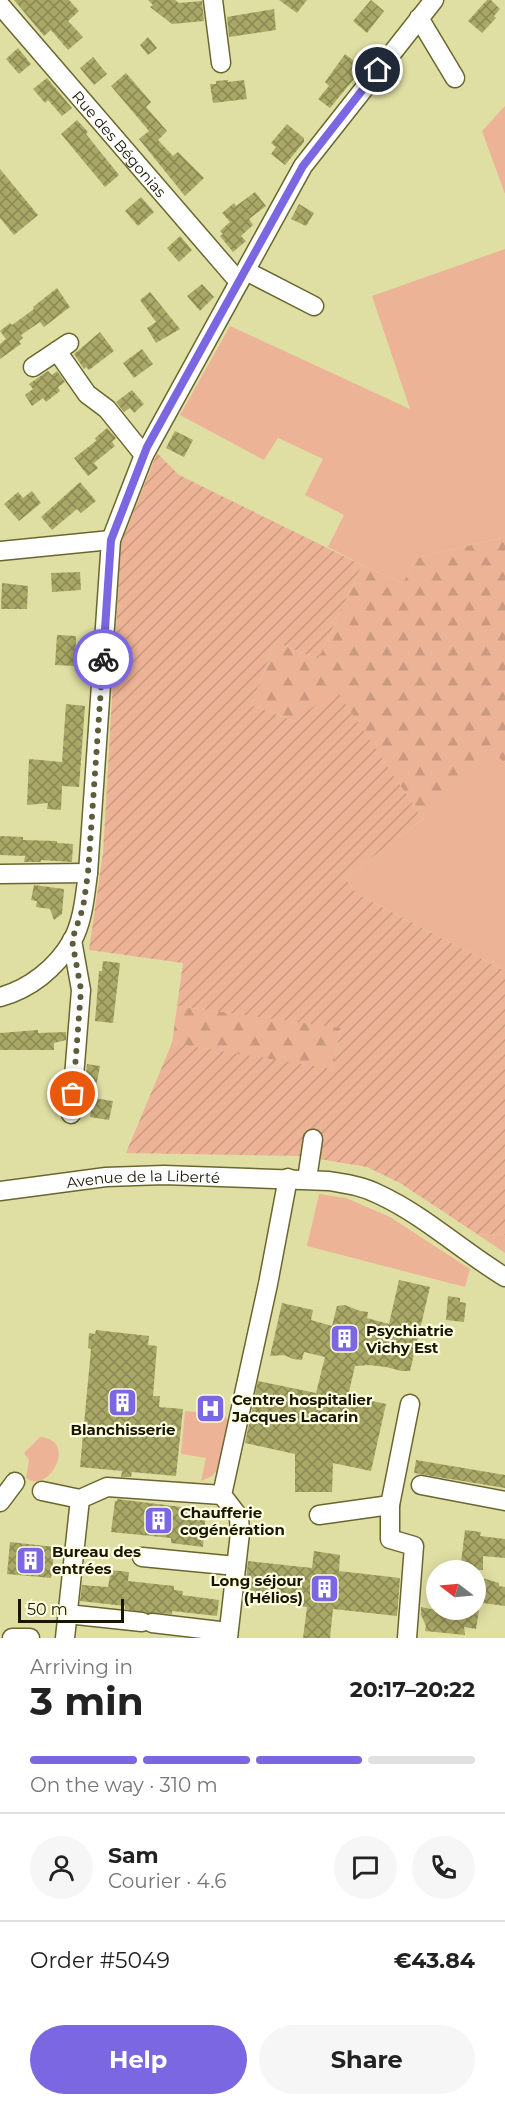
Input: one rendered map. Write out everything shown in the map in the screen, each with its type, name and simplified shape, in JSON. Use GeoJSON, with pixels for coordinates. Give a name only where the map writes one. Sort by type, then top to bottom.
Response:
{"type":"FeatureCollection","features":[{"type":"Feature","properties":{"kind":"street"},"geometry":{"type":"LineString","coordinates":[[213,0],[221,63]]}},
{"type":"Feature","properties":{"kind":"street"},"geometry":{"type":"LineString","coordinates":[[0,997],[14,993],[52,967],[72,940],[83,908],[88,873],[111,540],[144,455],[303,166],[434,0]]}},
{"type":"Feature","properties":{"kind":"street","name":"Rue des Bégonias"},"geometry":{"type":"LineString","coordinates":[[0,5],[243,276]]}},
{"type":"Feature","properties":{"kind":"street"},"geometry":{"type":"LineString","coordinates":[[419,18],[455,78]]}},
{"type":"Feature","properties":{"kind":"street"},"geometry":{"type":"LineString","coordinates":[[243,276],[314,306]]}},
{"type":"Feature","properties":{"kind":"street"},"geometry":{"type":"LineString","coordinates":[[33,367],[63,347],[87,394],[107,409],[144,455]]}},
{"type":"Feature","properties":{"kind":"street"},"geometry":{"type":"LineString","coordinates":[[0,551],[111,540]]}},
{"type":"Feature","properties":{"kind":"street"},"geometry":{"type":"LineString","coordinates":[[0,874],[88,873]]}},
{"type":"Feature","properties":{"kind":"street"},"geometry":{"type":"LineString","coordinates":[[71,1114],[81,990],[72,940]]}},
{"type":"Feature","properties":{"kind":"street"},"geometry":{"type":"LineString","coordinates":[[307,1179],[313,1139]]}},
{"type":"Feature","properties":{"kind":"street","name":"Avenue de la Liberté"},"geometry":{"type":"LineString","coordinates":[[0,1191],[106,1177],[174,1175],[307,1179],[354,1185],[377,1193],[401,1206],[505,1277]]}},
{"type":"Feature","properties":{"kind":"street"},"geometry":{"type":"LineString","coordinates":[[222,1495],[270,1275],[288,1178]]}},
{"type":"Feature","properties":{"kind":"street"},"geometry":{"type":"LineString","coordinates":[[407,1638],[414,1546],[390,1539],[390,1505],[410,1404]]}},
{"type":"Feature","properties":{"kind":"street"},"geometry":{"type":"LineString","coordinates":[[1,1500],[15,1482]]}},
{"type":"Feature","properties":{"kind":"street"},"geometry":{"type":"LineString","coordinates":[[421,1485],[505,1501]]}},
{"type":"Feature","properties":{"kind":"street"},"geometry":{"type":"LineString","coordinates":[[42,1491],[80,1500],[107,1487],[222,1495],[239,1517],[240,1533],[228,1635],[68,1614]]}},
{"type":"Feature","properties":{"kind":"street"},"geometry":{"type":"LineString","coordinates":[[65,1638],[80,1500]]}},
{"type":"Feature","properties":{"kind":"street"},"geometry":{"type":"LineString","coordinates":[[319,1515],[390,1505]]}},
{"type":"Feature","properties":{"kind":"street"},"geometry":{"type":"LineString","coordinates":[[142,1557],[236,1566]]}},
{"type":"Feature","properties":{"kind":"street"},"geometry":{"type":"LineString","coordinates":[[12,1638],[30,1638]]}},
{"type":"Feature","properties":{"kind":"green space"},"geometry":{"type":"Polygon","coordinates":[[[505,106],[505,194],[482,131],[505,106]]]}},
{"type":"Feature","properties":{"kind":"green space"},"geometry":{"type":"Polygon","coordinates":[[[505,249],[505,537],[416,558],[403,583],[328,547],[344,515],[305,495],[323,459],[278,438],[264,460],[180,415],[230,326],[410,409],[372,296],[505,249]]]}},
{"type":"Feature","properties":{"kind":"green space"},"geometry":{"type":"Polygon","coordinates":[[[157,453],[179,475],[362,565],[318,659],[275,642],[251,705],[294,721],[336,690],[423,819],[345,878],[357,894],[505,971],[505,1235],[477,1234],[400,1183],[367,1167],[301,1156],[126,1153],[172,1043],[332,1069],[341,1028],[177,1006],[183,963],[89,950],[103,853],[121,543],[157,453]]]}},
{"type":"Feature","properties":{"kind":"green space"},"geometry":{"type":"Polygon","coordinates":[[[505,537],[505,765],[497,754],[423,819],[336,691],[294,721],[251,705],[275,642],[318,659],[362,565],[403,583],[416,558],[505,537]]]}},
{"type":"Feature","properties":{"kind":"green space"},"geometry":{"type":"Polygon","coordinates":[[[497,753],[505,765],[505,971],[357,894],[345,878],[423,819],[497,753]]]}},
{"type":"Feature","properties":{"kind":"green space"},"geometry":{"type":"Polygon","coordinates":[[[177,1006],[341,1027],[332,1070],[172,1043],[177,1006]]]}},
{"type":"Feature","properties":{"kind":"green space"},"geometry":{"type":"Polygon","coordinates":[[[319,1194],[346,1198],[390,1217],[470,1269],[465,1287],[307,1246],[319,1194]]]}},
{"type":"Feature","properties":{"kind":"green space"},"geometry":{"type":"Polygon","coordinates":[[[477,1234],[505,1235],[505,1253],[477,1234]]]}},
{"type":"Feature","properties":{"kind":"green space"},"geometry":{"type":"Polygon","coordinates":[[[185,1411],[220,1414],[226,1417],[229,1423],[218,1469],[212,1476],[201,1481],[206,1458],[181,1454],[185,1411]]]}},
{"type":"Feature","properties":{"kind":"green space"},"geometry":{"type":"Polygon","coordinates":[[[40,1437],[52,1440],[58,1447],[59,1456],[50,1474],[43,1480],[34,1482],[26,1478],[29,1460],[24,1453],[40,1437]]]}},
{"type":"Feature","properties":{"kind":"building"},"geometry":{"type":"Polygon","coordinates":[[[14,0],[69,0],[79,11],[68,21],[83,37],[68,50],[51,30],[44,36],[14,0]]]}},
{"type":"Feature","properties":{"kind":"building"},"geometry":{"type":"Polygon","coordinates":[[[148,0],[175,0],[179,3],[202,1],[204,21],[172,24],[150,7],[153,5],[148,0]]]}},
{"type":"Feature","properties":{"kind":"building"},"geometry":{"type":"Polygon","coordinates":[[[279,0],[307,0],[297,13],[279,0]]]}},
{"type":"Feature","properties":{"kind":"building"},"geometry":{"type":"Polygon","coordinates":[[[371,0],[384,11],[367,33],[353,21],[371,0]]]}},
{"type":"Feature","properties":{"kind":"building"},"geometry":{"type":"Polygon","coordinates":[[[487,0],[491,0],[500,9],[494,16],[496,18],[482,33],[468,21],[487,0]]]}},
{"type":"Feature","properties":{"kind":"building"},"geometry":{"type":"Polygon","coordinates":[[[274,9],[276,30],[229,37],[227,17],[274,9]]]}},
{"type":"Feature","properties":{"kind":"building"},"geometry":{"type":"Polygon","coordinates":[[[148,37],[157,48],[148,55],[140,45],[148,37]]]}},
{"type":"Feature","properties":{"kind":"building"},"geometry":{"type":"Polygon","coordinates":[[[18,48],[31,64],[19,74],[6,59],[18,48]]]}},
{"type":"Feature","properties":{"kind":"building"},"geometry":{"type":"Polygon","coordinates":[[[345,54],[363,68],[330,108],[318,99],[329,86],[325,82],[345,54]]]}},
{"type":"Feature","properties":{"kind":"building"},"geometry":{"type":"Polygon","coordinates":[[[93,57],[107,74],[94,85],[80,68],[93,57]]]}},
{"type":"Feature","properties":{"kind":"building"},"geometry":{"type":"Polygon","coordinates":[[[126,73],[151,102],[146,107],[167,131],[158,140],[173,156],[178,152],[204,178],[185,196],[139,139],[149,131],[111,86],[126,73]]]}},
{"type":"Feature","properties":{"kind":"building"},"geometry":{"type":"Polygon","coordinates":[[[47,78],[72,108],[62,116],[48,100],[45,103],[33,89],[47,78]]]}},
{"type":"Feature","properties":{"kind":"building"},"geometry":{"type":"Polygon","coordinates":[[[228,80],[228,82],[244,80],[247,99],[213,103],[210,84],[228,80]]]}},
{"type":"Feature","properties":{"kind":"building"},"geometry":{"type":"Polygon","coordinates":[[[77,120],[119,175],[105,187],[61,134],[77,120]]]}},
{"type":"Feature","properties":{"kind":"building"},"geometry":{"type":"Polygon","coordinates":[[[287,124],[304,138],[304,142],[285,165],[271,154],[276,147],[271,143],[287,124]]]}},
{"type":"Feature","properties":{"kind":"building"},"geometry":{"type":"Polygon","coordinates":[[[0,169],[38,215],[14,235],[0,218],[0,169]]]}},
{"type":"Feature","properties":{"kind":"building"},"geometry":{"type":"Polygon","coordinates":[[[255,192],[266,206],[249,219],[253,225],[241,236],[246,241],[233,252],[220,236],[223,234],[220,231],[230,222],[222,213],[234,203],[236,206],[255,192]]]}},
{"type":"Feature","properties":{"kind":"building"},"geometry":{"type":"Polygon","coordinates":[[[141,197],[154,212],[138,226],[125,211],[141,197]]]}},
{"type":"Feature","properties":{"kind":"building"},"geometry":{"type":"Polygon","coordinates":[[[299,204],[314,213],[306,226],[291,219],[299,204]]]}},
{"type":"Feature","properties":{"kind":"building"},"geometry":{"type":"Polygon","coordinates":[[[180,236],[192,250],[179,262],[167,248],[180,236]]]}},
{"type":"Feature","properties":{"kind":"building"},"geometry":{"type":"Polygon","coordinates":[[[202,284],[214,297],[200,311],[187,296],[202,284]]]}},
{"type":"Feature","properties":{"kind":"building"},"geometry":{"type":"Polygon","coordinates":[[[57,288],[70,307],[44,327],[40,322],[21,335],[23,338],[19,341],[21,344],[0,359],[0,344],[6,339],[0,331],[34,309],[33,307],[57,288]]]}},
{"type":"Feature","properties":{"kind":"building"},"geometry":{"type":"Polygon","coordinates":[[[150,292],[180,329],[156,343],[147,328],[156,322],[140,300],[150,292]]]}},
{"type":"Feature","properties":{"kind":"building"},"geometry":{"type":"Polygon","coordinates":[[[100,332],[114,351],[89,370],[86,367],[84,369],[74,354],[100,332]]]}},
{"type":"Feature","properties":{"kind":"building"},"geometry":{"type":"Polygon","coordinates":[[[142,349],[153,364],[134,378],[123,363],[142,349]]]}},
{"type":"Feature","properties":{"kind":"building"},"geometry":{"type":"Polygon","coordinates":[[[48,371],[52,375],[57,371],[65,382],[58,387],[60,391],[46,402],[43,398],[32,406],[25,395],[33,389],[29,384],[48,371]]]}},
{"type":"Feature","properties":{"kind":"building"},"geometry":{"type":"Polygon","coordinates":[[[132,390],[144,404],[134,413],[130,408],[124,412],[116,402],[132,390]]]}},
{"type":"Feature","properties":{"kind":"building"},"geometry":{"type":"Polygon","coordinates":[[[107,428],[116,438],[112,442],[115,446],[94,463],[98,468],[88,476],[74,458],[96,441],[95,438],[107,428]]]}},
{"type":"Feature","properties":{"kind":"building"},"geometry":{"type":"Polygon","coordinates":[[[175,431],[193,440],[184,457],[166,448],[175,431]]]}},
{"type":"Feature","properties":{"kind":"building"},"geometry":{"type":"Polygon","coordinates":[[[80,482],[96,501],[81,513],[77,509],[52,530],[41,517],[80,482]]]}},
{"type":"Feature","properties":{"kind":"building"},"geometry":{"type":"Polygon","coordinates":[[[32,491],[41,503],[19,521],[4,504],[18,492],[23,498],[32,491]]]}},
{"type":"Feature","properties":{"kind":"building"},"geometry":{"type":"Polygon","coordinates":[[[80,572],[81,590],[52,592],[51,573],[80,572]]]}},
{"type":"Feature","properties":{"kind":"building"},"geometry":{"type":"Polygon","coordinates":[[[2,583],[28,586],[27,609],[1,609],[2,583]]]}},
{"type":"Feature","properties":{"kind":"building"},"geometry":{"type":"Polygon","coordinates":[[[57,635],[76,636],[75,666],[55,665],[57,635]]]}},
{"type":"Feature","properties":{"kind":"building"},"geometry":{"type":"Polygon","coordinates":[[[66,704],[85,706],[79,787],[62,786],[61,810],[47,809],[48,803],[27,805],[29,759],[62,762],[66,704]]]}},
{"type":"Feature","properties":{"kind":"building"},"geometry":{"type":"Polygon","coordinates":[[[0,836],[73,844],[72,862],[41,860],[41,862],[24,862],[25,856],[0,855],[0,836]]]}},
{"type":"Feature","properties":{"kind":"building"},"geometry":{"type":"Polygon","coordinates":[[[34,885],[64,889],[62,914],[54,920],[50,909],[36,907],[37,901],[31,900],[34,885]]]}},
{"type":"Feature","properties":{"kind":"building"},"geometry":{"type":"Polygon","coordinates":[[[103,961],[120,963],[113,1023],[95,1021],[99,971],[102,971],[103,961]]]}},
{"type":"Feature","properties":{"kind":"building"},"geometry":{"type":"Polygon","coordinates":[[[38,1030],[38,1033],[66,1032],[66,1040],[54,1043],[54,1050],[0,1050],[0,1033],[38,1030]]]}},
{"type":"Feature","properties":{"kind":"building"},"geometry":{"type":"Polygon","coordinates":[[[87,1064],[100,1066],[96,1087],[85,1085],[87,1064]]]}},
{"type":"Feature","properties":{"kind":"building"},"geometry":{"type":"Polygon","coordinates":[[[93,1098],[113,1101],[109,1120],[90,1117],[93,1098]]]}},
{"type":"Feature","properties":{"kind":"building"},"geometry":{"type":"Polygon","coordinates":[[[399,1280],[430,1287],[410,1371],[369,1365],[355,1366],[348,1396],[386,1404],[371,1471],[333,1463],[332,1492],[295,1492],[295,1454],[245,1443],[258,1381],[316,1393],[325,1357],[304,1352],[302,1360],[284,1355],[270,1356],[282,1303],[313,1310],[311,1320],[332,1326],[337,1306],[345,1305],[368,1312],[367,1318],[389,1324],[399,1280]]]}},
{"type":"Feature","properties":{"kind":"building"},"geometry":{"type":"Polygon","coordinates":[[[448,1296],[460,1298],[460,1302],[466,1303],[464,1322],[446,1320],[448,1296]]]}},
{"type":"Feature","properties":{"kind":"building","name":"Blanchisserie"},"geometry":{"type":"Polygon","coordinates":[[[96,1330],[149,1336],[148,1345],[157,1346],[153,1396],[160,1396],[159,1407],[183,1409],[176,1476],[132,1472],[131,1477],[121,1477],[122,1471],[80,1467],[91,1349],[88,1348],[89,1333],[95,1334],[96,1330]]]}},
{"type":"Feature","properties":{"kind":"building"},"geometry":{"type":"Polygon","coordinates":[[[416,1460],[505,1475],[505,1488],[414,1473],[416,1460]]]}},
{"type":"Feature","properties":{"kind":"building","name":"Chaufferie cogénération"},"geometry":{"type":"Polygon","coordinates":[[[117,1499],[206,1510],[203,1547],[171,1543],[171,1538],[111,1532],[117,1499]]]}},
{"type":"Feature","properties":{"kind":"building"},"geometry":{"type":"Polygon","coordinates":[[[465,1530],[481,1532],[480,1536],[505,1539],[505,1558],[483,1556],[483,1560],[461,1560],[465,1530]]]}},
{"type":"Feature","properties":{"kind":"building","name":"Bureau des entrées"},"geometry":{"type":"Polygon","coordinates":[[[10,1542],[55,1547],[51,1578],[7,1574],[10,1542]]]}},
{"type":"Feature","properties":{"kind":"building","name":"Long séjour (Hélios)"},"geometry":{"type":"Polygon","coordinates":[[[314,1551],[340,1555],[339,1571],[400,1578],[397,1616],[333,1609],[330,1638],[303,1638],[307,1607],[244,1600],[248,1561],[312,1568],[314,1551]]]}},
{"type":"Feature","properties":{"kind":"building"},"geometry":{"type":"Polygon","coordinates":[[[111,1570],[129,1572],[128,1581],[174,1586],[174,1590],[183,1591],[182,1595],[219,1600],[217,1616],[172,1611],[172,1614],[148,1613],[125,1609],[125,1606],[80,1601],[82,1585],[108,1587],[111,1570]]]}},
{"type":"Feature","properties":{"kind":"building"},"geometry":{"type":"Polygon","coordinates":[[[486,1579],[505,1587],[505,1606],[486,1603],[486,1579]]]}},
{"type":"Feature","properties":{"kind":"building"},"geometry":{"type":"Polygon","coordinates":[[[421,1607],[426,1608],[426,1620],[477,1620],[476,1629],[464,1627],[465,1635],[425,1631],[426,1626],[421,1615],[421,1607]]]}},
{"type":"Feature","properties":{"kind":"way so far"},"geometry":{"type":"LineString","coordinates":[[73,1094],[81,990],[72,940],[83,908],[88,873],[103,659]]}},
{"type":"Feature","properties":{"kind":"place","name":"Psychiatrie Vichy Est"},"geometry":{"type":"Point","coordinates":[345,1339]}},
{"type":"Feature","properties":{"kind":"place","name":"Blanchisserie"},"geometry":{"type":"Point","coordinates":[123,1402]}},
{"type":"Feature","properties":{"kind":"place","name":"Centre hospitalier Jacques Lacarin"},"geometry":{"type":"Point","coordinates":[211,1408]}},
{"type":"Feature","properties":{"kind":"place","name":"Chaufferie cogénération"},"geometry":{"type":"Point","coordinates":[159,1521]}},
{"type":"Feature","properties":{"kind":"place","name":"Bureau des entrées"},"geometry":{"type":"Point","coordinates":[31,1560]}},
{"type":"Feature","properties":{"kind":"place","name":"Long séjour (Hélios)"},"geometry":{"type":"Point","coordinates":[324,1589]}},
{"type":"Feature","properties":{"kind":"route"},"geometry":{"type":"LineString","coordinates":[[103,659],[111,540],[147,447],[303,166],[378,70]]}}]}
